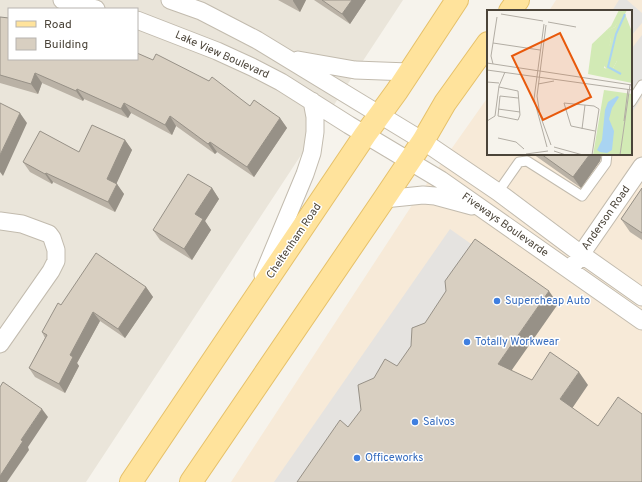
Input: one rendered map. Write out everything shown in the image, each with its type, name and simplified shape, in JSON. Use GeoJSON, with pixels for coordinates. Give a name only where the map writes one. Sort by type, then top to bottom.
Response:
{"type":"FeatureCollection","features":[{"type":"Feature","properties":{"kind":"main road","name":"Cheltenham Road"},"geometry":{"type":"LineString","coordinates":[[131,482],[457,0]]}},
{"type":"Feature","properties":{"kind":"main road"},"geometry":{"type":"LineString","coordinates":[[511,10],[518,0]]}},
{"type":"Feature","properties":{"kind":"main road"},"geometry":{"type":"LineString","coordinates":[[191,482],[423,141],[445,103],[487,44]]}},
{"type":"Feature","properties":{"kind":"street"},"geometry":{"type":"LineString","coordinates":[[62,0],[92,8]]}},
{"type":"Feature","properties":{"kind":"street"},"geometry":{"type":"LineString","coordinates":[[170,0],[238,29],[380,114]]}},
{"type":"Feature","properties":{"kind":"street","name":"Lake View Boulevard"},"geometry":{"type":"LineString","coordinates":[[138,20],[217,52],[276,79],[365,135]]}},
{"type":"Feature","properties":{"kind":"street"},"geometry":{"type":"LineString","coordinates":[[288,59],[355,70],[409,72]]}},
{"type":"Feature","properties":{"kind":"street"},"geometry":{"type":"LineString","coordinates":[[276,79],[288,59]]}},
{"type":"Feature","properties":{"kind":"street"},"geometry":{"type":"LineString","coordinates":[[251,304],[305,174],[312,153],[315,132],[315,117],[312,102]]}},
{"type":"Feature","properties":{"kind":"street","name":"Fiveways Boulevarde"},"geometry":{"type":"LineString","coordinates":[[380,114],[498,192],[642,297]]}},
{"type":"Feature","properties":{"kind":"street","name":"Fiveways Boulevarde"},"geometry":{"type":"LineString","coordinates":[[365,135],[410,160],[441,180],[642,321]]}},
{"type":"Feature","properties":{"kind":"street","name":"Anderson Road"},"geometry":{"type":"LineString","coordinates":[[569,270],[642,166]]}},
{"type":"Feature","properties":{"kind":"street"},"geometry":{"type":"LineString","coordinates":[[384,199],[423,195],[435,196],[481,208]]}},
{"type":"Feature","properties":{"kind":"street"},"geometry":{"type":"LineString","coordinates":[[0,221],[22,224],[49,234],[56,250],[56,261],[51,271],[0,344]]}},
{"type":"Feature","properties":{"kind":"lane"},"geometry":{"type":"LineString","coordinates":[[632,100],[642,85]]}},
{"type":"Feature","properties":{"kind":"lane"},"geometry":{"type":"LineString","coordinates":[[498,192],[519,162],[527,161],[582,196],[606,163],[607,155]]}},
{"type":"Feature","properties":{"kind":"shaded area"},"geometry":{"type":"Polygon","coordinates":[[[0,0],[403,0],[86,482],[0,482],[0,0]]]}},
{"type":"Feature","properties":{"kind":"shaded area"},"geometry":{"type":"Polygon","coordinates":[[[556,0],[642,0],[642,482],[231,482],[416,199],[487,98],[487,155],[632,155],[632,10],[550,10],[556,0]]]}},
{"type":"Feature","properties":{"kind":"shaded area"},"geometry":{"type":"Polygon","coordinates":[[[619,0],[627,0],[642,13],[642,23],[632,35],[632,10],[613,10],[619,0]]]}},
{"type":"Feature","properties":{"kind":"shaded area"},"geometry":{"type":"Polygon","coordinates":[[[642,35],[642,97],[632,112],[632,48],[642,35]]]}},
{"type":"Feature","properties":{"kind":"shaded area"},"geometry":{"type":"Polygon","coordinates":[[[450,229],[484,253],[324,482],[274,482],[450,229]]]}},
{"type":"Feature","properties":{"kind":"building"},"geometry":{"type":"Polygon","coordinates":[[[322,0],[352,0],[342,14],[322,0]]]}},
{"type":"Feature","properties":{"kind":"building"},"geometry":{"type":"Polygon","coordinates":[[[0,17],[8,18],[8,60],[138,60],[138,53],[153,60],[156,54],[209,81],[212,77],[250,106],[254,100],[280,118],[247,167],[210,142],[208,144],[170,116],[165,125],[124,103],[121,109],[77,89],[76,91],[35,73],[31,84],[0,75],[0,17]]]}},
{"type":"Feature","properties":{"kind":"building"},"geometry":{"type":"Polygon","coordinates":[[[0,103],[20,113],[0,155],[0,103]]]}},
{"type":"Feature","properties":{"kind":"building"},"geometry":{"type":"Polygon","coordinates":[[[92,125],[125,140],[107,179],[117,184],[108,202],[46,173],[45,174],[23,162],[40,131],[79,152],[92,125]]]}},
{"type":"Feature","properties":{"kind":"building"},"geometry":{"type":"Polygon","coordinates":[[[542,155],[589,155],[573,177],[542,155]]]}},
{"type":"Feature","properties":{"kind":"building"},"geometry":{"type":"Polygon","coordinates":[[[188,174],[212,188],[195,214],[203,219],[184,249],[153,230],[188,174]]]}},
{"type":"Feature","properties":{"kind":"building"},"geometry":{"type":"Polygon","coordinates":[[[642,188],[642,233],[621,219],[642,188]]]}},
{"type":"Feature","properties":{"kind":"building"},"geometry":{"type":"Polygon","coordinates":[[[475,239],[549,291],[498,364],[532,380],[550,352],[579,372],[560,399],[598,426],[618,397],[642,414],[642,482],[297,482],[340,420],[348,427],[361,410],[358,385],[374,378],[385,359],[397,366],[411,346],[412,328],[425,323],[446,291],[445,281],[475,239]]]}},
{"type":"Feature","properties":{"kind":"building"},"geometry":{"type":"Polygon","coordinates":[[[96,253],[146,287],[118,329],[93,312],[70,355],[73,357],[59,384],[29,368],[47,335],[42,332],[58,303],[61,305],[96,253]]]}},
{"type":"Feature","properties":{"kind":"building"},"geometry":{"type":"Polygon","coordinates":[[[3,382],[42,409],[21,440],[23,441],[0,476],[0,387],[3,382]]]}},
{"type":"Feature","properties":{"kind":"place","name":"Supercheap Auto"},"geometry":{"type":"Point","coordinates":[497,301]}},
{"type":"Feature","properties":{"kind":"place","name":"Totally Workwear"},"geometry":{"type":"Point","coordinates":[467,342]}},
{"type":"Feature","properties":{"kind":"place","name":"Salvos"},"geometry":{"type":"Point","coordinates":[415,422]}},
{"type":"Feature","properties":{"kind":"place","name":"Officeworks"},"geometry":{"type":"Point","coordinates":[357,458]}}]}
